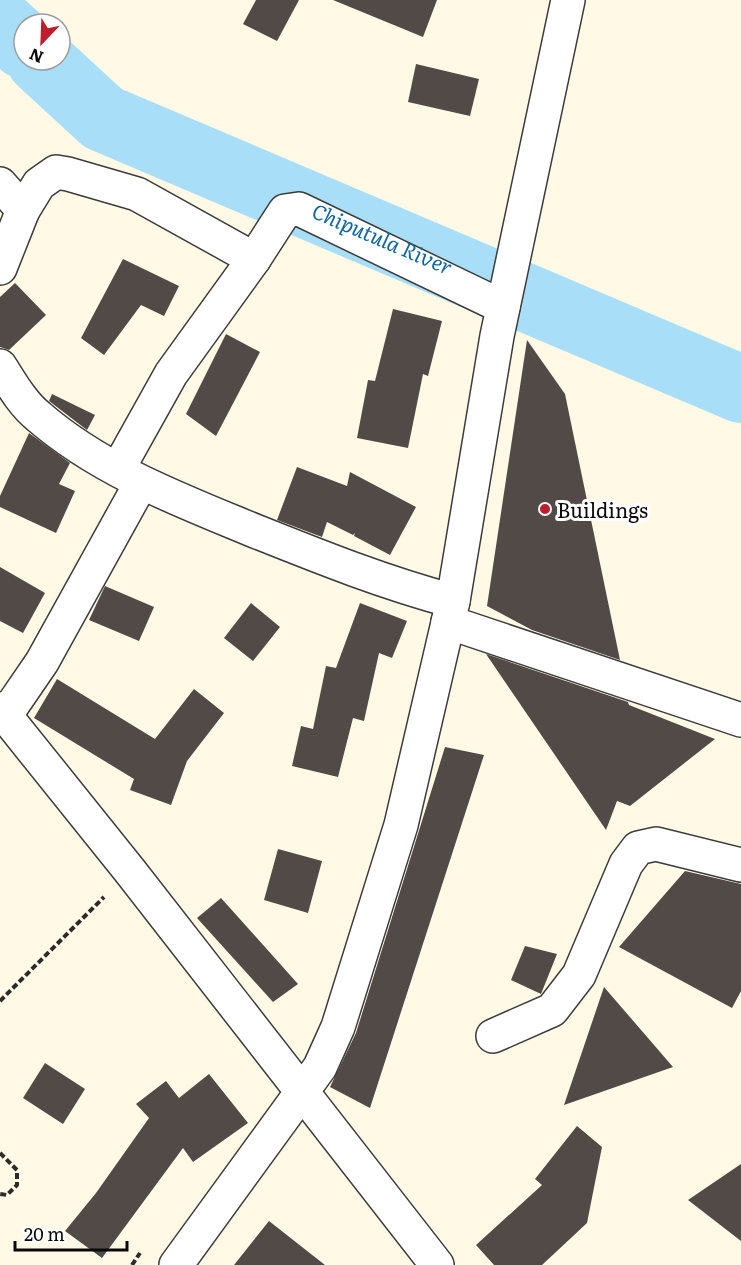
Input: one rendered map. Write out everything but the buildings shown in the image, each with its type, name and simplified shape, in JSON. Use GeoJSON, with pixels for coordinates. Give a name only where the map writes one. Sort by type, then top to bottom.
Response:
{"type":"FeatureCollection","features":[{"type":"Feature","properties":{"kind":"street"},"geometry":{"type":"LineString","coordinates":[[176,1265],[249,1160],[320,1067],[342,1015],[400,825],[450,612],[507,292],[568,0]]}},
{"type":"Feature","properties":{"kind":"street"},"geometry":{"type":"LineString","coordinates":[[0,268],[23,210],[39,184],[56,172],[136,194],[254,259]]}},
{"type":"Feature","properties":{"kind":"street"},"geometry":{"type":"LineString","coordinates":[[0,184],[23,210]]}},
{"type":"Feature","properties":{"kind":"street"},"geometry":{"type":"LineString","coordinates":[[437,1265],[130,871],[3,713],[42,662],[129,476],[171,374],[254,259],[285,211],[299,209],[507,292]]}},
{"type":"Feature","properties":{"kind":"street"},"geometry":{"type":"LineString","coordinates":[[0,366],[19,395],[37,415],[65,437],[129,476],[302,549],[412,590],[450,612],[741,720]]}},
{"type":"Feature","properties":{"kind":"street"},"geometry":{"type":"LineString","coordinates":[[493,1036],[552,1010],[566,993],[579,975],[626,864],[639,848],[656,844],[741,866]]}},
{"type":"Feature","properties":{"kind":"path"},"geometry":{"type":"LineString","coordinates":[[0,1000],[130,871]]}},
{"type":"Feature","properties":{"kind":"path"},"geometry":{"type":"LineString","coordinates":[[0,1153],[16,1170],[16,1185],[7,1195],[0,1194]]}},
{"type":"Feature","properties":{"kind":"waterway","name":"Chiputula River"},"geometry":{"type":"LineString","coordinates":[[0,23],[12,34]]}},
{"type":"Feature","properties":{"kind":"waterway","name":"Chiputula River"},"geometry":{"type":"LineString","coordinates":[[53,72],[103,118],[741,389]]}},
{"type":"Feature","properties":{"kind":"place","name":"Buildings"},"geometry":{"type":"Point","coordinates":[545,509]}}]}
